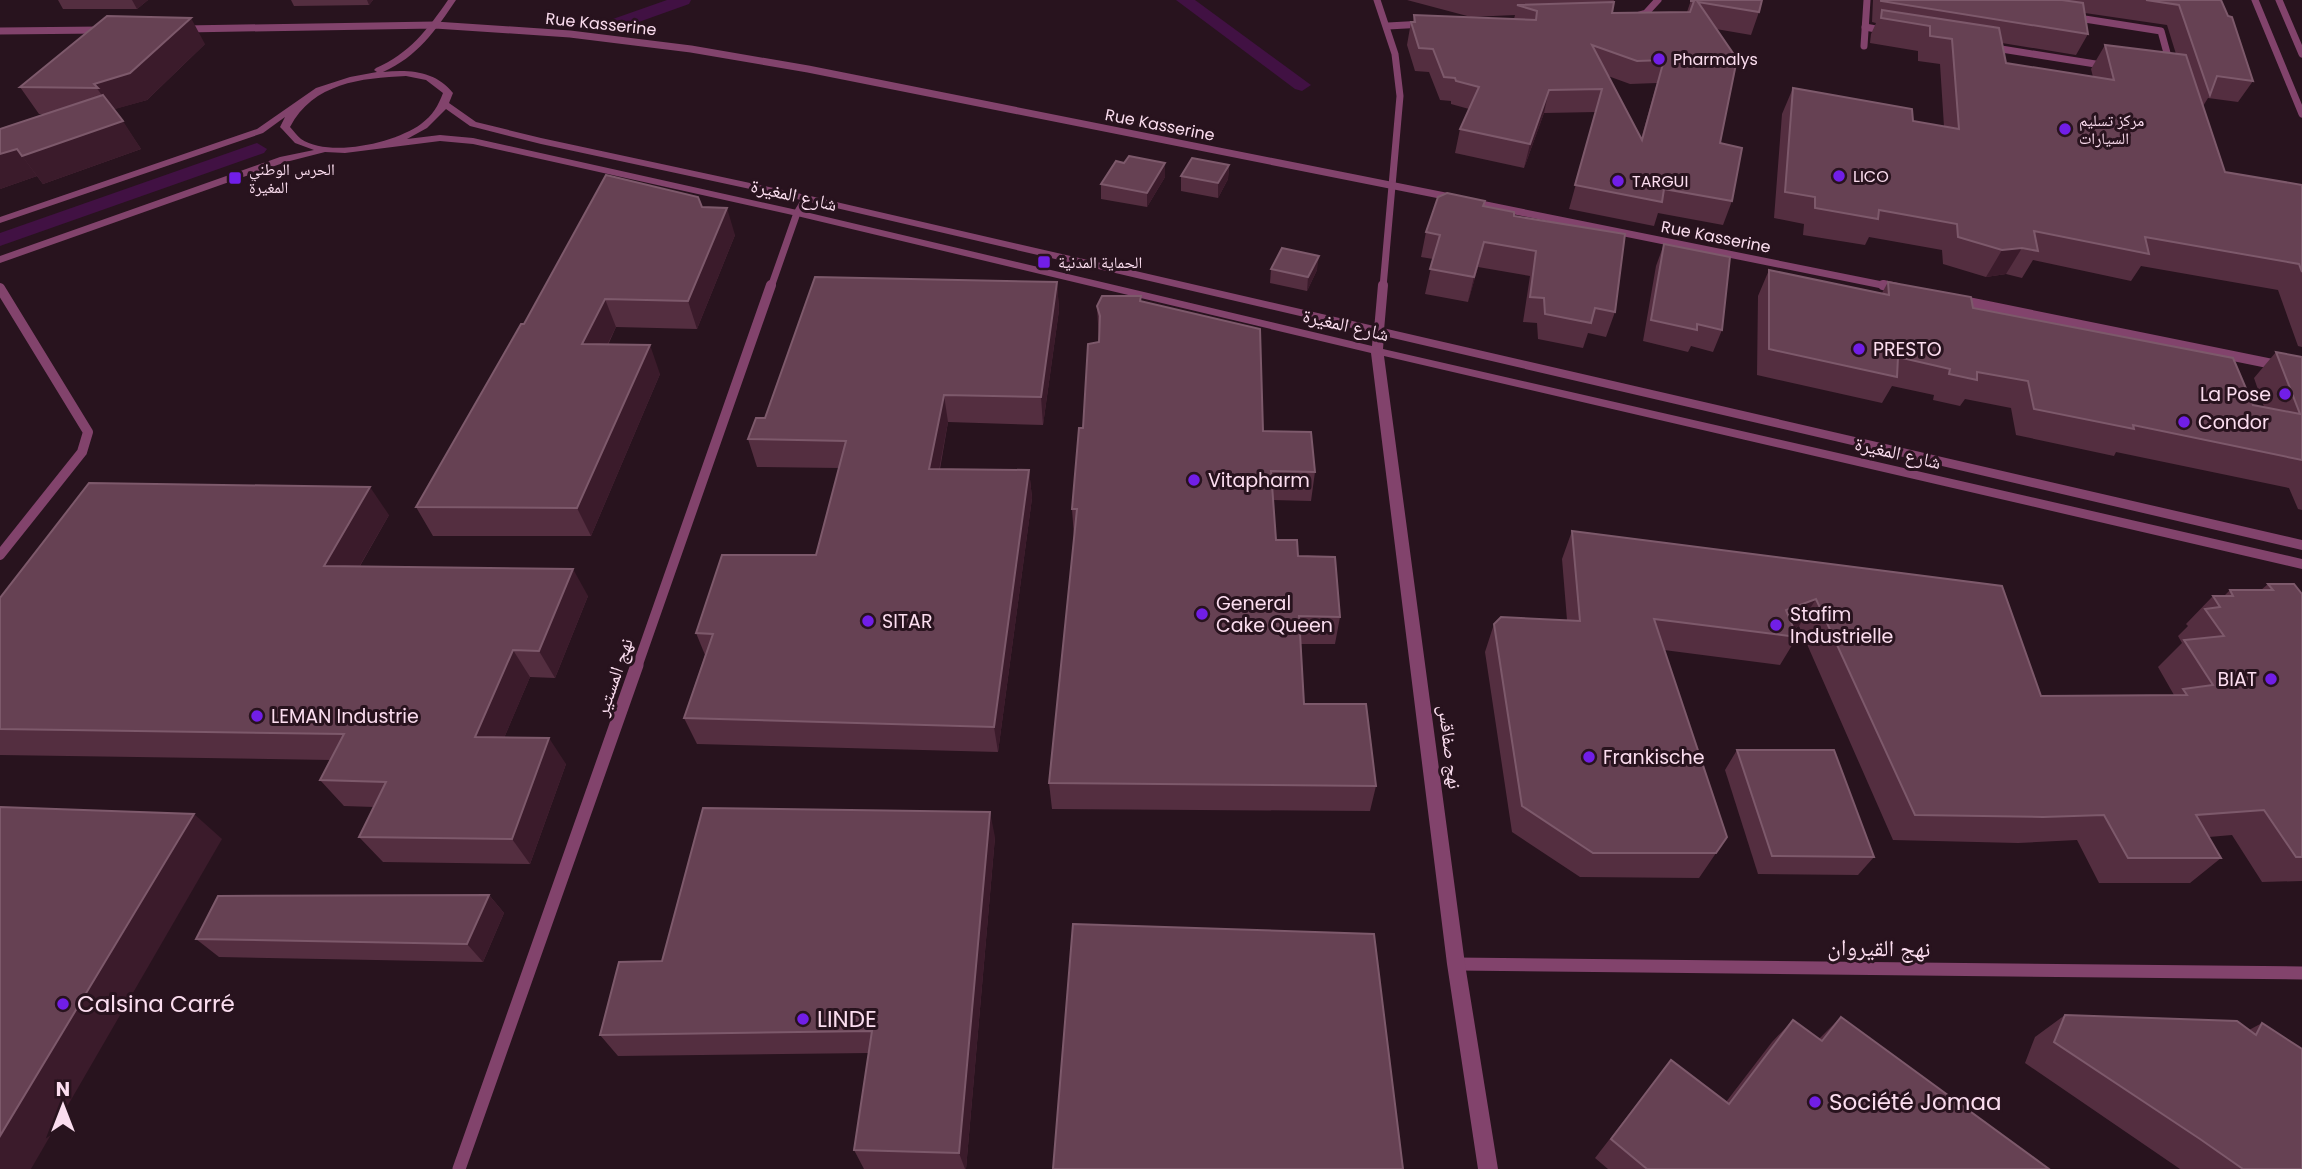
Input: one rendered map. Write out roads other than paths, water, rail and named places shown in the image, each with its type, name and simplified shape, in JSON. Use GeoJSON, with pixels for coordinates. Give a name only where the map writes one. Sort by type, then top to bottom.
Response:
{"type":"FeatureCollection","features":[{"type":"Feature","properties":{"kind":"street"},"geometry":{"type":"LineString","coordinates":[[0,220],[260,131],[304,100],[328,87],[392,65],[420,44],[452,0]]}},
{"type":"Feature","properties":{"kind":"street"},"geometry":{"type":"LineString","coordinates":[[420,44],[416,61],[426,76]]}},
{"type":"Feature","properties":{"kind":"street"},"geometry":{"type":"LineString","coordinates":[[0,260],[284,159],[331,150],[380,145],[411,134],[434,120],[447,105],[449,93],[441,83],[426,76],[383,74],[358,78]]}},
{"type":"Feature","properties":{"kind":"street"},"geometry":{"type":"LineString","coordinates":[[304,100],[290,113],[285,127],[291,138],[307,146],[331,150]]}},
{"type":"Feature","properties":{"kind":"street","name":"شارع المغيرة"},"geometry":{"type":"LineString","coordinates":[[447,105],[463,119],[484,128],[806,198],[2302,545]]}},
{"type":"Feature","properties":{"kind":"street","name":"شارع المغيرة"},"geometry":{"type":"LineString","coordinates":[[380,145],[458,138],[797,213],[1377,351],[2302,564]]}},
{"type":"Feature","properties":{"kind":"street","name":"نهج صفاقس"},"geometry":{"type":"LineString","coordinates":[[1379,330],[1377,351],[1457,964],[1488,1169]]}},
{"type":"Feature","properties":{"kind":"lane"},"geometry":{"type":"LineString","coordinates":[[1377,0],[1388,26],[1401,78],[1379,330]]}},
{"type":"Feature","properties":{"kind":"lane"},"geometry":{"type":"LineString","coordinates":[[1629,17],[1646,13],[1658,0]]}},
{"type":"Feature","properties":{"kind":"lane"},"geometry":{"type":"LineString","coordinates":[[1864,46],[1867,0]]}},
{"type":"Feature","properties":{"kind":"lane"},"geometry":{"type":"LineString","coordinates":[[2255,0],[2302,114]]}},
{"type":"Feature","properties":{"kind":"lane"},"geometry":{"type":"LineString","coordinates":[[2278,0],[2302,54]]}},
{"type":"Feature","properties":{"kind":"lane"},"geometry":{"type":"LineString","coordinates":[[2068,17],[2161,31],[2172,71]]}},
{"type":"Feature","properties":{"kind":"lane"},"geometry":{"type":"LineString","coordinates":[[1388,26],[1429,24]]}},
{"type":"Feature","properties":{"kind":"lane","name":"Rue Kasserine"},"geometry":{"type":"LineString","coordinates":[[177,29],[435,25],[570,34],[691,49],[822,72],[1908,290]]}},
{"type":"Feature","properties":{"kind":"lane"},"geometry":{"type":"LineString","coordinates":[[1865,27],[1892,32]]}},
{"type":"Feature","properties":{"kind":"lane"},"geometry":{"type":"LineString","coordinates":[[0,31],[109,30]]}},
{"type":"Feature","properties":{"kind":"lane"},"geometry":{"type":"LineString","coordinates":[[1985,46],[2118,68]]}},
{"type":"Feature","properties":{"kind":"lane","name":"نهج المستير"},"geometry":{"type":"LineString","coordinates":[[459,1169],[797,213],[806,198]]}},
{"type":"Feature","properties":{"kind":"lane"},"geometry":{"type":"LineString","coordinates":[[0,288],[88,432],[82,452],[0,555]]}},
{"type":"Feature","properties":{"kind":"lane"},"geometry":{"type":"LineString","coordinates":[[1949,299],[2302,370]]}},
{"type":"Feature","properties":{"kind":"lane","name":"نهج القيروان"},"geometry":{"type":"LineString","coordinates":[[1457,964],[2302,973]]}},
{"type":"Feature","properties":{"kind":"waterway"},"geometry":{"type":"LineString","coordinates":[[616,24],[683,0]]}},
{"type":"Feature","properties":{"kind":"waterway"},"geometry":{"type":"LineString","coordinates":[[1184,0],[1302,85]]}},
{"type":"Feature","properties":{"kind":"waterway"},"geometry":{"type":"LineString","coordinates":[[0,240],[257,149]]}},
{"type":"Feature","properties":{"kind":"place","name":"Pharmalys"},"geometry":{"type":"Point","coordinates":[1659,59]}},
{"type":"Feature","properties":{"kind":"place","name":"مركز تسليم السيارات"},"geometry":{"type":"Point","coordinates":[2065,129]}},
{"type":"Feature","properties":{"kind":"place","name":"LICO"},"geometry":{"type":"Point","coordinates":[1839,176]}},
{"type":"Feature","properties":{"kind":"place","name":"الحرس الوطني المغيرة"},"geometry":{"type":"Point","coordinates":[235,178]}},
{"type":"Feature","properties":{"kind":"place","name":"TARGUI"},"geometry":{"type":"Point","coordinates":[1618,181]}},
{"type":"Feature","properties":{"kind":"place","name":"الحماية المدنية"},"geometry":{"type":"Point","coordinates":[1044,262]}},
{"type":"Feature","properties":{"kind":"place","name":"PRESTO"},"geometry":{"type":"Point","coordinates":[1859,349]}},
{"type":"Feature","properties":{"kind":"place","name":"La Pose"},"geometry":{"type":"Point","coordinates":[2285,394]}},
{"type":"Feature","properties":{"kind":"place","name":"Condor"},"geometry":{"type":"Point","coordinates":[2184,422]}},
{"type":"Feature","properties":{"kind":"place","name":"Vitapharm"},"geometry":{"type":"Point","coordinates":[1194,480]}},
{"type":"Feature","properties":{"kind":"place","name":"General Cake Queen"},"geometry":{"type":"Point","coordinates":[1202,614]}},
{"type":"Feature","properties":{"kind":"place","name":"SITAR"},"geometry":{"type":"Point","coordinates":[868,621]}},
{"type":"Feature","properties":{"kind":"place","name":"Stafim Industrielle"},"geometry":{"type":"Point","coordinates":[1776,625]}},
{"type":"Feature","properties":{"kind":"place","name":"BIAT"},"geometry":{"type":"Point","coordinates":[2271,679]}},
{"type":"Feature","properties":{"kind":"place","name":"LEMAN Industrie"},"geometry":{"type":"Point","coordinates":[257,716]}},
{"type":"Feature","properties":{"kind":"place","name":"Frankische"},"geometry":{"type":"Point","coordinates":[1589,757]}},
{"type":"Feature","properties":{"kind":"place","name":"Calsina Carré"},"geometry":{"type":"Point","coordinates":[63,1004]}},
{"type":"Feature","properties":{"kind":"place","name":"LINDE"},"geometry":{"type":"Point","coordinates":[803,1019]}},
{"type":"Feature","properties":{"kind":"place","name":"Société Jomaa"},"geometry":{"type":"Point","coordinates":[1815,1102]}}]}
